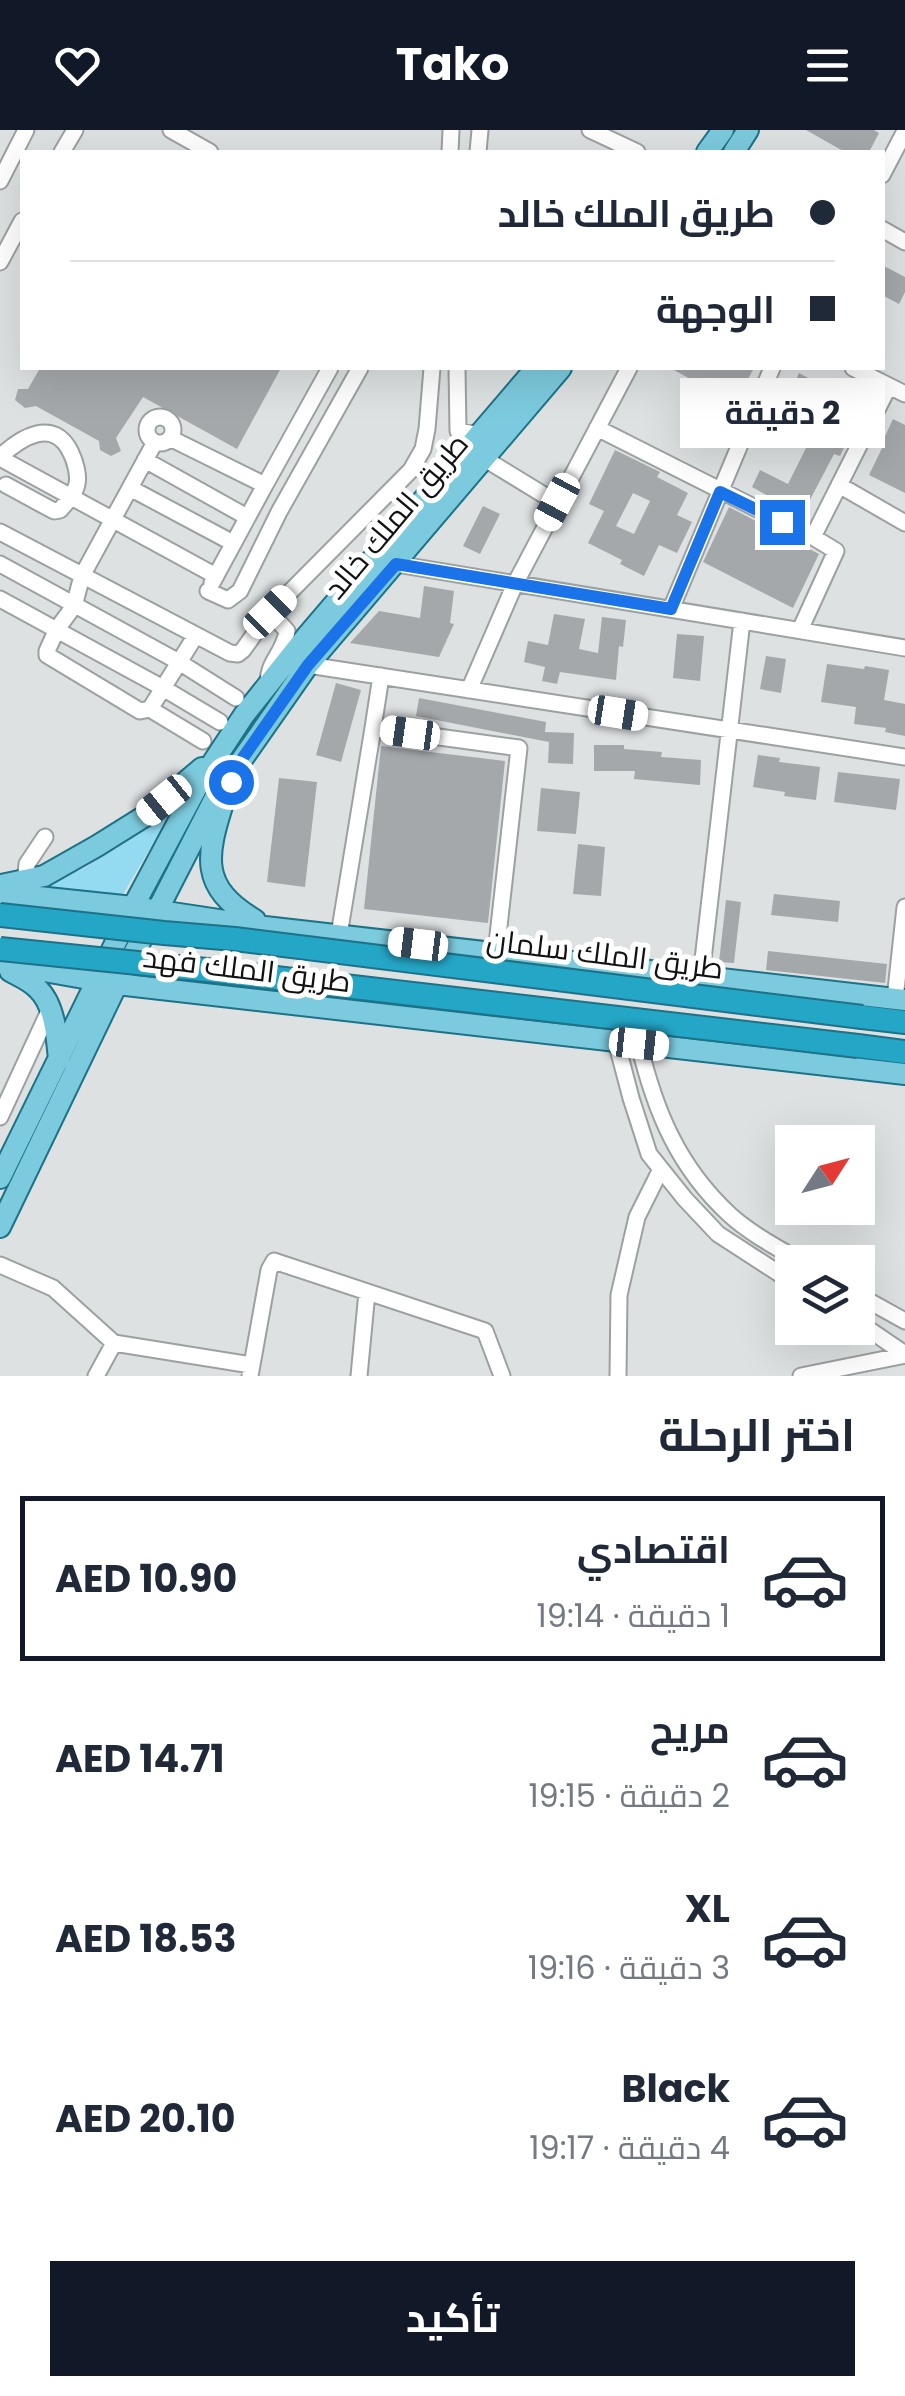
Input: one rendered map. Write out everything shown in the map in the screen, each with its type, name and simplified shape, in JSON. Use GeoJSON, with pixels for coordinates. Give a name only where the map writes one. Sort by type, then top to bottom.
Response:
{"type":"FeatureCollection","features":[{"type":"Feature","properties":{"kind":"highway","name":"طريق الملك سلمان"},"geometry":{"type":"LineString","coordinates":[[0,916],[254,941],[862,1017],[902,1013]]}},
{"type":"Feature","properties":{"kind":"highway","name":"طريق الملك سلمان"},"geometry":{"type":"LineString","coordinates":[[0,949],[905,1052]]}},
{"type":"Feature","properties":{"kind":"main road","name":"طريق الملك خالد"},"geometry":{"type":"LineString","coordinates":[[108,983],[133,907],[198,785],[211,748],[244,715],[534,370]]}},
{"type":"Feature","properties":{"kind":"main road","name":"طريق الملك خالد"},"geometry":{"type":"LineString","coordinates":[[108,983],[157,911],[214,798],[308,665],[560,370]]}},
{"type":"Feature","properties":{"kind":"main road"},"geometry":{"type":"LineString","coordinates":[[0,886],[44,876],[145,816],[211,748]]}},
{"type":"Feature","properties":{"kind":"main road"},"geometry":{"type":"LineString","coordinates":[[240,762],[213,836],[211,871],[218,890],[236,909],[263,926]]}},
{"type":"Feature","properties":{"kind":"main road"},"geometry":{"type":"LineString","coordinates":[[0,895],[72,909],[86,921],[93,934],[82,960],[57,967],[0,964]]}},
{"type":"Feature","properties":{"kind":"main road","name":"طريق الملك فهد"},"geometry":{"type":"LineString","coordinates":[[0,895],[133,907],[263,926],[701,976],[902,1013]]}},
{"type":"Feature","properties":{"kind":"main road"},"geometry":{"type":"LineString","coordinates":[[250,1000],[190,986],[180,968],[181,955],[188,941],[207,928],[263,926]]}},
{"type":"Feature","properties":{"kind":"main road"},"geometry":{"type":"LineString","coordinates":[[0,964],[40,990],[50,1008],[59,1060]]}},
{"type":"Feature","properties":{"kind":"main road","name":"طريق الملك فهد"},"geometry":{"type":"LineString","coordinates":[[0,964],[108,983],[905,1074]]}},
{"type":"Feature","properties":{"kind":"main road"},"geometry":{"type":"LineString","coordinates":[[0,1178],[59,1060],[108,983]]}},
{"type":"Feature","properties":{"kind":"main road"},"geometry":{"type":"LineString","coordinates":[[0,1228],[108,983]]}},
{"type":"Feature","properties":{"kind":"street"},"geometry":{"type":"LineString","coordinates":[[0,181],[26,130]]}},
{"type":"Feature","properties":{"kind":"street"},"geometry":{"type":"LineString","coordinates":[[172,130],[207,150]]}},
{"type":"Feature","properties":{"kind":"street"},"geometry":{"type":"LineString","coordinates":[[590,130],[633,150]]}},
{"type":"Feature","properties":{"kind":"street"},"geometry":{"type":"LineString","coordinates":[[885,169],[905,131]]}},
{"type":"Feature","properties":{"kind":"street"},"geometry":{"type":"LineString","coordinates":[[0,262],[20,224]]}},
{"type":"Feature","properties":{"kind":"street"},"geometry":{"type":"LineString","coordinates":[[209,588],[329,370]]}},
{"type":"Feature","properties":{"kind":"street"},"geometry":{"type":"LineString","coordinates":[[6,484],[54,511],[60,510],[72,497],[78,482],[68,445],[60,438],[35,433],[15,443],[0,457],[72,497],[113,519],[228,600],[240,591],[279,512],[359,370]]}},
{"type":"Feature","properties":{"kind":"street"},"geometry":{"type":"LineString","coordinates":[[0,532],[196,636],[238,654],[270,612],[411,470],[423,449],[432,370]]}},
{"type":"Feature","properties":{"kind":"street"},"geometry":{"type":"LineString","coordinates":[[457,370],[458,431],[480,434]]}},
{"type":"Feature","properties":{"kind":"street"},"geometry":{"type":"LineString","coordinates":[[469,690],[515,584],[627,370]]}},
{"type":"Feature","properties":{"kind":"street"},"geometry":{"type":"LineString","coordinates":[[671,609],[771,370]]}},
{"type":"Feature","properties":{"kind":"street"},"geometry":{"type":"LineString","coordinates":[[857,370],[905,394]]}},
{"type":"Feature","properties":{"kind":"street"},"geometry":{"type":"LineString","coordinates":[[814,537],[889,386]]}},
{"type":"Feature","properties":{"kind":"street"},"geometry":{"type":"LineString","coordinates":[[317,392],[340,404]]}},
{"type":"Feature","properties":{"kind":"street"},"geometry":{"type":"LineString","coordinates":[[596,428],[836,550],[800,630]]}},
{"type":"Feature","properties":{"kind":"street"},"geometry":{"type":"LineString","coordinates":[[211,748],[150,709],[140,711],[51,659],[46,651],[74,606],[82,576],[145,460],[163,440],[264,485]]}},
{"type":"Feature","properties":{"kind":"street"},"geometry":{"type":"LineString","coordinates":[[485,459],[557,502]]}},
{"type":"Feature","properties":{"kind":"street"},"geometry":{"type":"LineString","coordinates":[[145,460],[247,517]]}},
{"type":"Feature","properties":{"kind":"street"},"geometry":{"type":"LineString","coordinates":[[839,484],[905,522]]}},
{"type":"Feature","properties":{"kind":"street"},"geometry":{"type":"LineString","coordinates":[[130,488],[233,543]]}},
{"type":"Feature","properties":{"kind":"street"},"geometry":{"type":"LineString","coordinates":[[256,500],[279,512]]}},
{"type":"Feature","properties":{"kind":"street"},"geometry":{"type":"LineString","coordinates":[[0,564],[179,662],[236,698]]}},
{"type":"Feature","properties":{"kind":"street"},"geometry":{"type":"LineString","coordinates":[[396,564],[905,648]]}},
{"type":"Feature","properties":{"kind":"street"},"geometry":{"type":"LineString","coordinates":[[0,599],[220,722]]}},
{"type":"Feature","properties":{"kind":"street"},"geometry":{"type":"LineString","coordinates":[[268,686],[270,666],[286,644],[287,631],[270,612]]}},
{"type":"Feature","properties":{"kind":"street"},"geometry":{"type":"LineString","coordinates":[[701,976],[742,621]]}},
{"type":"Feature","properties":{"kind":"street"},"geometry":{"type":"LineString","coordinates":[[150,709],[196,636]]}},
{"type":"Feature","properties":{"kind":"street"},"geometry":{"type":"LineString","coordinates":[[308,665],[905,757]]}},
{"type":"Feature","properties":{"kind":"street"},"geometry":{"type":"LineString","coordinates":[[340,935],[381,676]]}},
{"type":"Feature","properties":{"kind":"street"},"geometry":{"type":"LineString","coordinates":[[373,728],[519,748],[496,953]]}},
{"type":"Feature","properties":{"kind":"street"},"geometry":{"type":"LineString","coordinates":[[25,882],[27,864],[45,837]]}},
{"type":"Feature","properties":{"kind":"street"},"geometry":{"type":"LineString","coordinates":[[902,1013],[905,908]]}},
{"type":"Feature","properties":{"kind":"street"},"geometry":{"type":"LineString","coordinates":[[0,1117],[5,1093],[50,1008]]}},
{"type":"Feature","properties":{"kind":"street"},"geometry":{"type":"LineString","coordinates":[[616,1041],[650,1154],[718,1234],[775,1271]]}},
{"type":"Feature","properties":{"kind":"street"},"geometry":{"type":"LineString","coordinates":[[639,1044],[651,1094],[670,1137],[700,1182],[730,1216],[775,1246]]}},
{"type":"Feature","properties":{"kind":"street"},"geometry":{"type":"LineString","coordinates":[[5,1093],[35,1108]]}},
{"type":"Feature","properties":{"kind":"street"},"geometry":{"type":"LineString","coordinates":[[618,1376],[619,1295],[637,1217],[662,1170]]}},
{"type":"Feature","properties":{"kind":"street"},"geometry":{"type":"LineString","coordinates":[[0,1265],[53,1288],[114,1343],[251,1370],[269,1270],[274,1261],[485,1331],[502,1376]]}},
{"type":"Feature","properties":{"kind":"street"},"geometry":{"type":"LineString","coordinates":[[360,1376],[368,1292]]}},
{"type":"Feature","properties":{"kind":"street"},"geometry":{"type":"LineString","coordinates":[[875,1304],[905,1321]]}},
{"type":"Feature","properties":{"kind":"street"},"geometry":{"type":"LineString","coordinates":[[875,1334],[905,1354]]}},
{"type":"Feature","properties":{"kind":"street"},"geometry":{"type":"LineString","coordinates":[[96,1376],[114,1343]]}},
{"type":"Feature","properties":{"kind":"street"},"geometry":{"type":"LineString","coordinates":[[801,1376],[905,1354]]}},
{"type":"Feature","properties":{"kind":"shaded area"},"geometry":{"type":"Polygon","coordinates":[[[180,798],[122,896],[40,889],[134,837],[180,798]]]}},
{"type":"Feature","properties":{"kind":"building"},"geometry":{"type":"Polygon","coordinates":[[[806,130],[879,133],[870,150],[841,150],[806,130]]]}},
{"type":"Feature","properties":{"kind":"building"},"geometry":{"type":"Polygon","coordinates":[[[885,267],[905,277],[905,292],[899,304],[885,297],[885,267]]]}},
{"type":"Feature","properties":{"kind":"building"},"geometry":{"type":"Polygon","coordinates":[[[39,370],[280,370],[237,449],[143,397],[116,438],[121,451],[111,456],[100,450],[99,441],[36,406],[25,408],[15,400],[18,389],[28,389],[39,370]]]}},
{"type":"Feature","properties":{"kind":"building"},"geometry":{"type":"Polygon","coordinates":[[[674,370],[753,370],[735,403],[674,370]]]}},
{"type":"Feature","properties":{"kind":"building"},"geometry":{"type":"Polygon","coordinates":[[[799,373],[853,402],[839,432],[849,437],[840,456],[834,454],[802,515],[752,487],[760,470],[788,484],[808,444],[775,427],[799,373]]]}},
{"type":"Feature","properties":{"kind":"building"},"geometry":{"type":"Polygon","coordinates":[[[893,419],[905,425],[905,493],[869,475],[893,419]]]}},
{"type":"Feature","properties":{"kind":"building"},"geometry":{"type":"Polygon","coordinates":[[[615,450],[660,472],[657,477],[688,493],[677,515],[692,522],[677,553],[659,545],[644,576],[588,543],[604,511],[589,504],[615,450]],[[633,493],[616,526],[634,534],[650,501],[633,493]]]}},
{"type":"Feature","properties":{"kind":"building"},"geometry":{"type":"Polygon","coordinates":[[[483,506],[500,514],[480,554],[463,546],[483,506]]]}},
{"type":"Feature","properties":{"kind":"building"},"geometry":{"type":"Polygon","coordinates":[[[729,507],[819,554],[793,608],[703,562],[729,507]]]}},
{"type":"Feature","properties":{"kind":"building"},"geometry":{"type":"Polygon","coordinates":[[[424,586],[454,591],[450,623],[454,624],[439,657],[350,643],[379,611],[420,618],[424,586]]]}},
{"type":"Feature","properties":{"kind":"building"},"geometry":{"type":"Polygon","coordinates":[[[554,614],[585,619],[579,649],[598,653],[602,617],[626,620],[616,680],[560,672],[557,684],[542,681],[545,667],[524,662],[528,641],[548,645],[554,614]]]}},
{"type":"Feature","properties":{"kind":"building"},"geometry":{"type":"Polygon","coordinates":[[[677,634],[704,636],[700,681],[673,678],[677,634]]]}},
{"type":"Feature","properties":{"kind":"building"},"geometry":{"type":"Polygon","coordinates":[[[766,656],[786,659],[781,693],[760,689],[766,656]]]}},
{"type":"Feature","properties":{"kind":"building"},"geometry":{"type":"Polygon","coordinates":[[[827,664],[889,670],[884,700],[905,704],[905,736],[885,732],[886,728],[854,724],[856,707],[821,702],[827,664]]]}},
{"type":"Feature","properties":{"kind":"building"},"geometry":{"type":"Polygon","coordinates":[[[336,683],[361,690],[341,762],[316,755],[336,683]]]}},
{"type":"Feature","properties":{"kind":"building"},"geometry":{"type":"Polygon","coordinates":[[[419,698],[546,722],[545,732],[574,733],[573,764],[548,763],[549,742],[416,716],[419,698]]]}},
{"type":"Feature","properties":{"kind":"building"},"geometry":{"type":"Polygon","coordinates":[[[594,745],[624,745],[624,749],[662,752],[661,757],[701,760],[700,785],[634,779],[635,771],[594,771],[594,745]]]}},
{"type":"Feature","properties":{"kind":"building"},"geometry":{"type":"Polygon","coordinates":[[[381,746],[505,761],[488,923],[364,909],[381,746]]]}},
{"type":"Feature","properties":{"kind":"building"},"geometry":{"type":"Polygon","coordinates":[[[758,755],[820,767],[816,800],[753,787],[758,755]]]}},
{"type":"Feature","properties":{"kind":"building"},"geometry":{"type":"Polygon","coordinates":[[[838,772],[900,779],[896,810],[834,802],[838,772]]]}},
{"type":"Feature","properties":{"kind":"building"},"geometry":{"type":"Polygon","coordinates":[[[279,778],[317,782],[305,887],[267,882],[279,778]]]}},
{"type":"Feature","properties":{"kind":"building"},"geometry":{"type":"Polygon","coordinates":[[[541,788],[580,792],[576,834],[537,831],[541,788]]]}},
{"type":"Feature","properties":{"kind":"building"},"geometry":{"type":"Polygon","coordinates":[[[578,844],[605,847],[601,896],[573,894],[578,844]]]}},
{"type":"Feature","properties":{"kind":"building"},"geometry":{"type":"Polygon","coordinates":[[[774,894],[840,901],[838,922],[771,915],[774,894]]]}},
{"type":"Feature","properties":{"kind":"building"},"geometry":{"type":"Polygon","coordinates":[[[726,900],[741,902],[734,963],[719,962],[726,900]]]}},
{"type":"Feature","properties":{"kind":"building"},"geometry":{"type":"Polygon","coordinates":[[[768,951],[887,964],[885,983],[766,970],[768,951]]]}},
{"type":"Feature","properties":{"kind":"route"},"geometry":{"type":"LineString","coordinates":[[231,782],[240,762],[308,665],[396,564],[671,609],[720,492],[782,522]]}}]}
